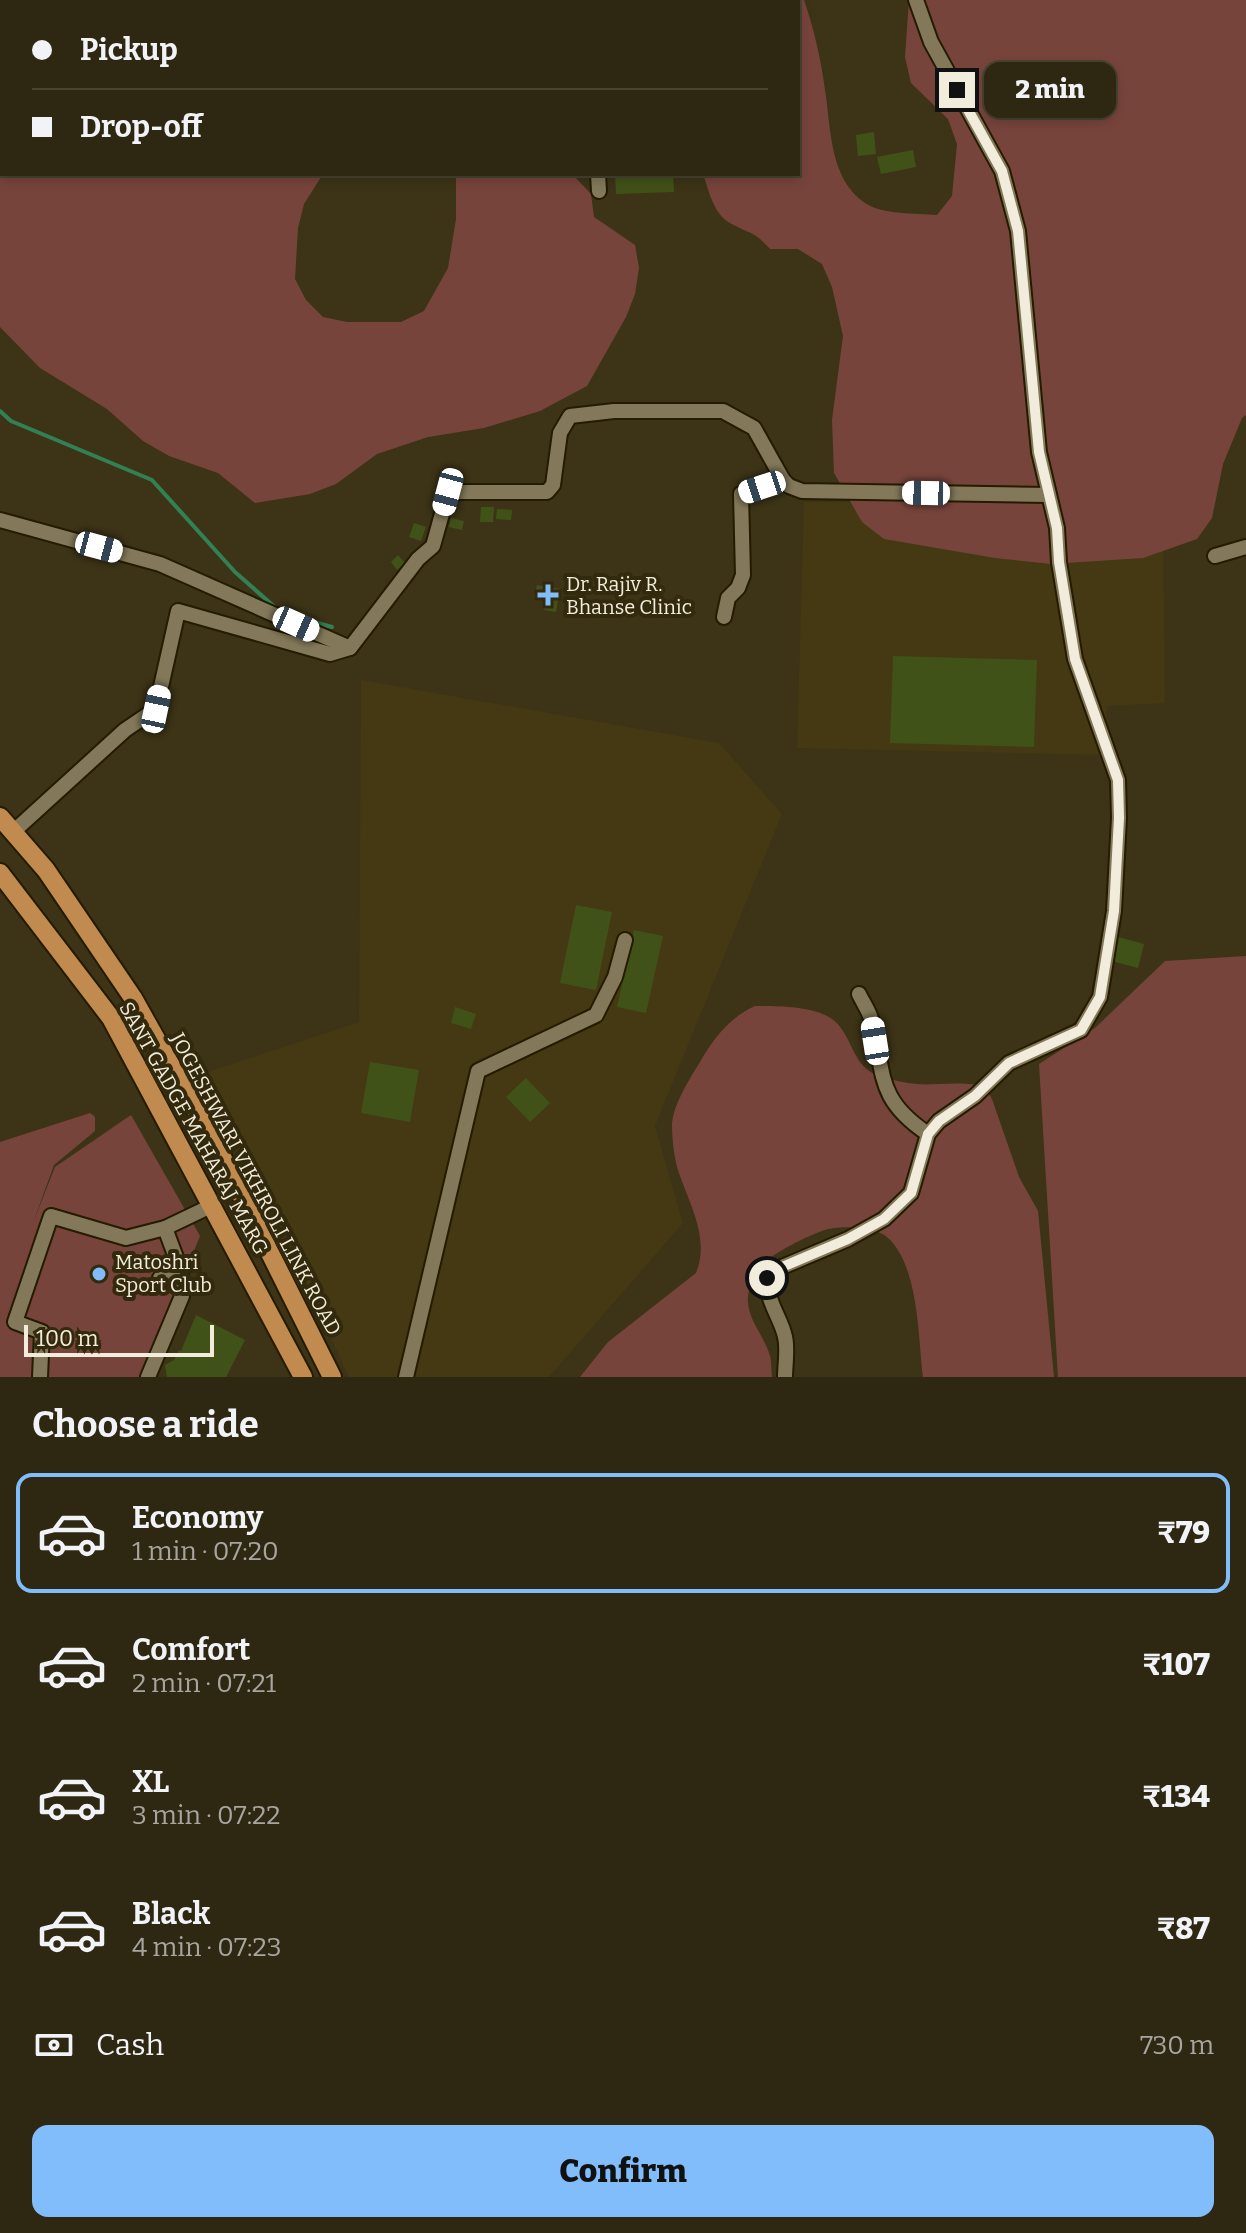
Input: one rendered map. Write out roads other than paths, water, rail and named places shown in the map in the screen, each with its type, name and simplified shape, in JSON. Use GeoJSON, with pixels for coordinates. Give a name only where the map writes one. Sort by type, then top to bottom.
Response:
{"type":"FeatureCollection","features":[{"type":"Feature","properties":{"kind":"main road","name":"JOGESHWARI VIKHROLI LINK ROAD"},"geometry":{"type":"LineString","coordinates":[[6,824],[46,870],[133,998],[220,1153],[332,1377]]}},
{"type":"Feature","properties":{"kind":"main road","name":"SANT GADGE MAHARAJ MARG"},"geometry":{"type":"LineString","coordinates":[[0,873],[111,1018],[303,1377]]}},
{"type":"Feature","properties":{"kind":"street"},"geometry":{"type":"LineString","coordinates":[[785,1377],[786,1338],[767,1288],[767,1278],[775,1270],[848,1239],[884,1219],[911,1193],[928,1134],[939,1121],[975,1096],[1009,1063],[1081,1030],[1100,997],[1114,911],[1118,780],[1075,659],[1057,528],[1039,452],[1018,231],[1012,200],[1002,171],[931,42],[916,0]]}},
{"type":"Feature","properties":{"kind":"street"},"geometry":{"type":"LineString","coordinates":[[598,176],[599,191]]}},
{"type":"Feature","properties":{"kind":"street"},"geometry":{"type":"LineString","coordinates":[[6,824],[156,709],[178,611],[330,654],[350,648],[418,559],[433,546],[448,492],[547,492],[553,485],[560,433],[570,416],[614,411],[723,411],[754,428],[783,480],[802,491],[1049,495]]}},
{"type":"Feature","properties":{"kind":"street"},"geometry":{"type":"LineString","coordinates":[[724,617],[728,598],[738,588],[743,575],[741,494],[783,480]]}},
{"type":"Feature","properties":{"kind":"street"},"geometry":{"type":"LineString","coordinates":[[0,520],[160,564],[350,648]]}},
{"type":"Feature","properties":{"kind":"street"},"geometry":{"type":"LineString","coordinates":[[1215,556],[1246,547]]}},
{"type":"Feature","properties":{"kind":"street"},"geometry":{"type":"LineString","coordinates":[[406,1377],[478,1071],[596,1015],[615,977],[625,940]]}},
{"type":"Feature","properties":{"kind":"street"},"geometry":{"type":"LineString","coordinates":[[859,994],[872,1018],[882,1082],[904,1118],[928,1134]]}},
{"type":"Feature","properties":{"kind":"street"},"geometry":{"type":"LineString","coordinates":[[40,1377],[42,1332],[15,1322],[51,1216],[126,1238],[165,1228],[211,1206]]}},
{"type":"Feature","properties":{"kind":"street"},"geometry":{"type":"LineString","coordinates":[[148,1377],[182,1296],[181,1271],[165,1228]]}},
{"type":"Feature","properties":{"kind":"street"},"geometry":{"type":"LineString","coordinates":[[160,1278],[172,1278],[181,1271]]}},
{"type":"Feature","properties":{"kind":"waterway"},"geometry":{"type":"LineString","coordinates":[[0,411],[11,421],[152,480],[235,572],[277,609]]}},
{"type":"Feature","properties":{"kind":"waterway"},"geometry":{"type":"LineString","coordinates":[[296,617],[332,627]]}},
{"type":"Feature","properties":{"kind":"place","name":"Dr. Rajiv R. Bhanse Clinic"},"geometry":{"type":"Point","coordinates":[548,595]}},
{"type":"Feature","properties":{"kind":"place","name":"Matoshri Sport Club"},"geometry":{"type":"Point","coordinates":[99,1274]}}]}
